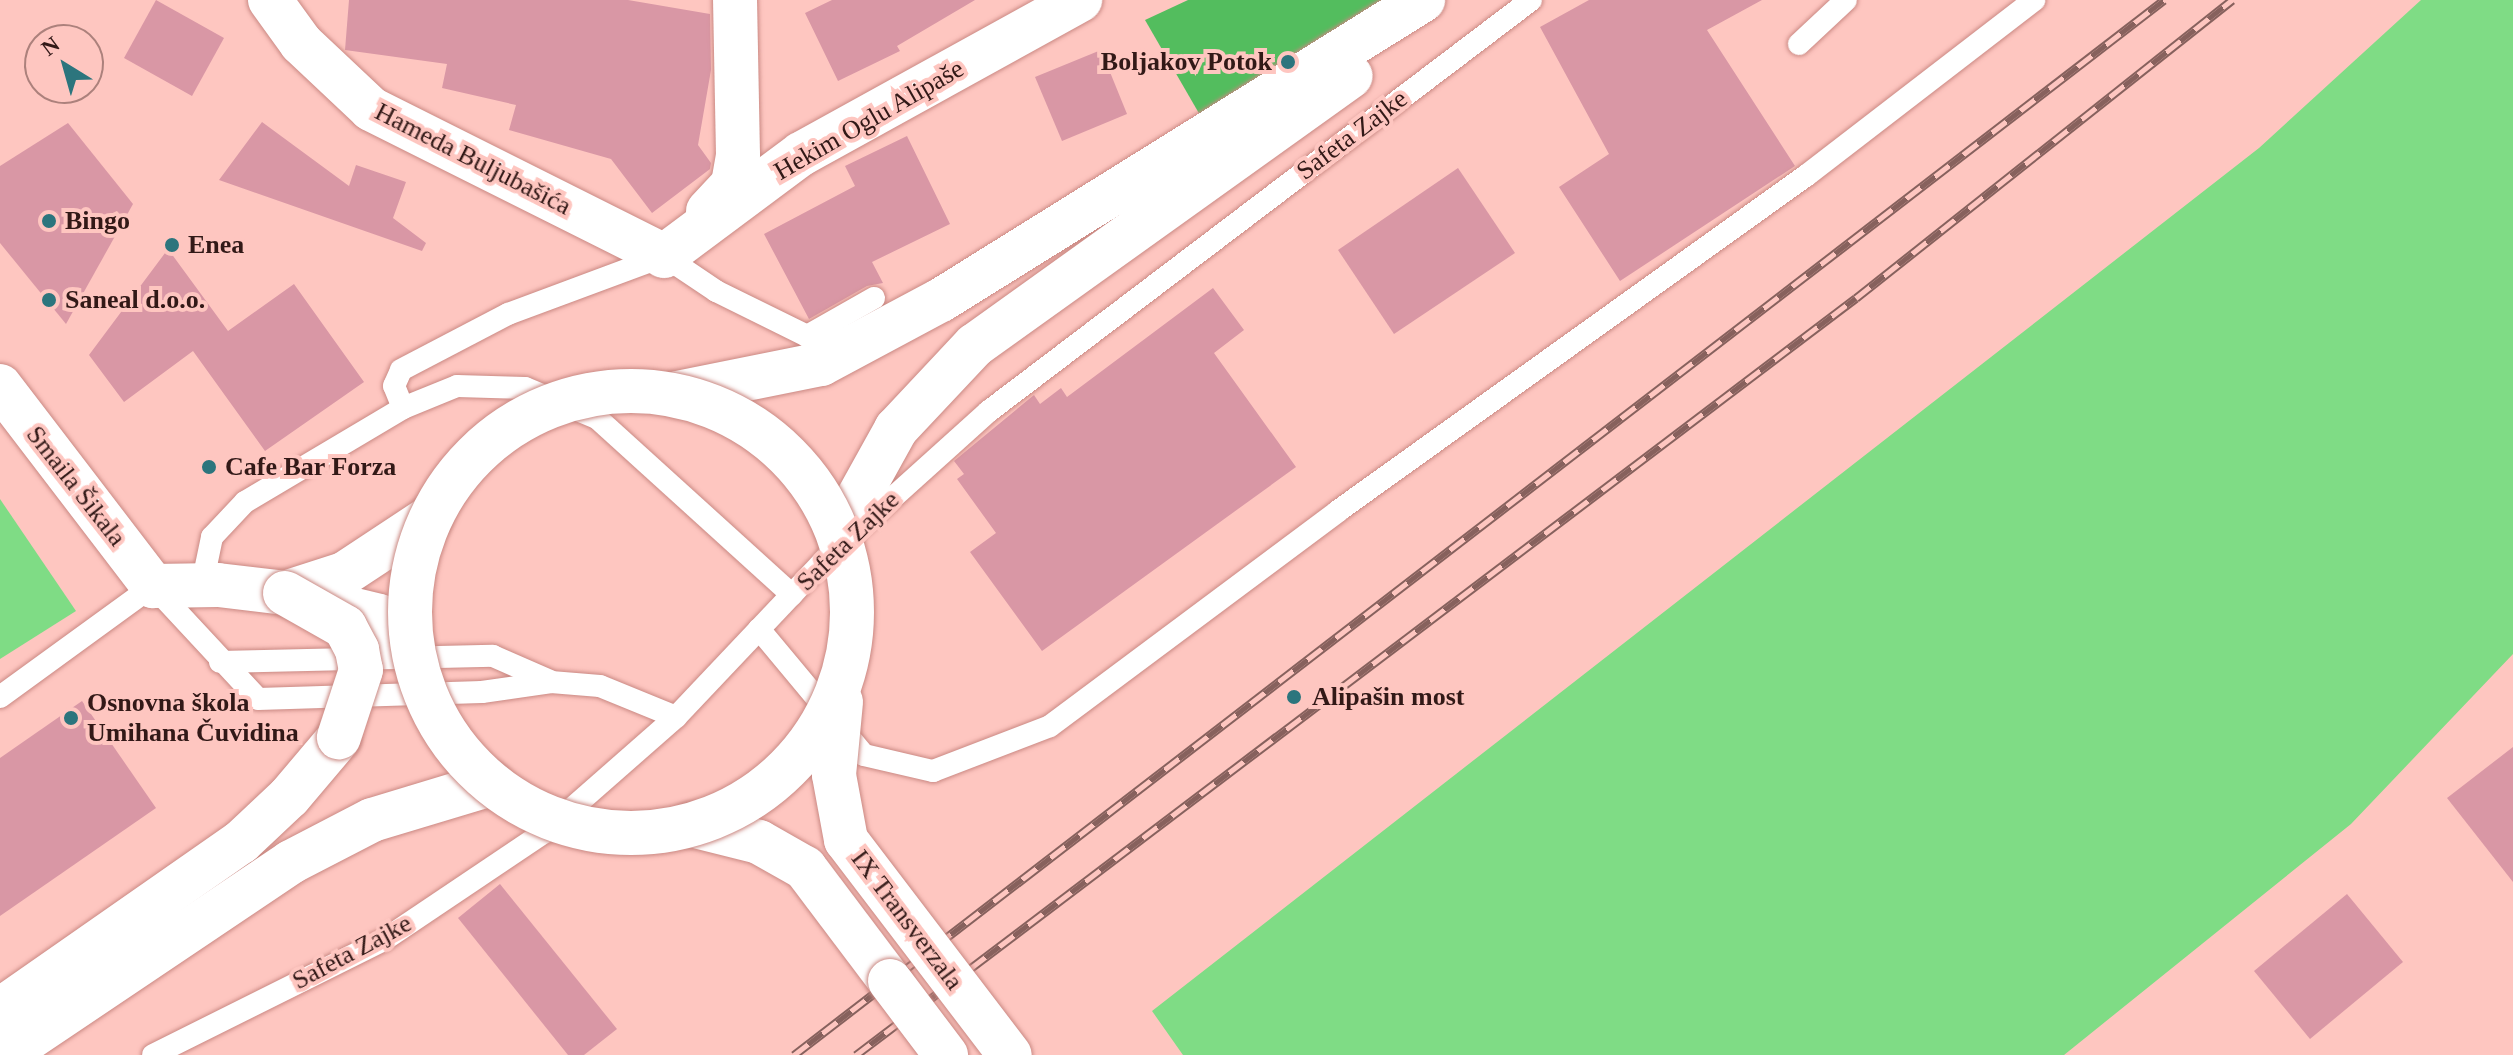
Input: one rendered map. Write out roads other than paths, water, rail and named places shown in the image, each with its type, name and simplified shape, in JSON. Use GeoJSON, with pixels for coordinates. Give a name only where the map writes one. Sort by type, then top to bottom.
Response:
{"type":"FeatureCollection","features":[{"type":"Feature","properties":{"kind":"main road","name":"Hameda Buljubašića"},"geometry":{"type":"LineString","coordinates":[[270,0],[301,43],[371,109],[664,256]]}},
{"type":"Feature","properties":{"kind":"main road","name":"Hekim Oglu Alipaše"},"geometry":{"type":"LineString","coordinates":[[664,256],[733,184],[738,155],[735,0]]}},
{"type":"Feature","properties":{"kind":"main road","name":"Hekim Oglu Alipaše"},"geometry":{"type":"LineString","coordinates":[[664,256],[801,154],[1080,0]]}},
{"type":"Feature","properties":{"kind":"main road"},"geometry":{"type":"LineString","coordinates":[[844,676],[811,742],[758,793],[691,825],[639,833],[586,828],[535,812],[491,784],[453,746],[427,700],[412,651],[409,605],[415,560],[429,518],[472,456],[532,412],[603,391],[677,393],[821,364],[941,300],[1423,0]]}},
{"type":"Feature","properties":{"kind":"main road"},"geometry":{"type":"LineString","coordinates":[[839,532],[896,429],[975,345],[1457,0]]}},
{"type":"Feature","properties":{"kind":"main road","name":"Smaila Šikala"},"geometry":{"type":"LineString","coordinates":[[0,386],[153,586]]}},
{"type":"Feature","properties":{"kind":"main road","name":"IX Transverzala"},"geometry":{"type":"LineString","coordinates":[[677,393],[746,421],[802,468],[839,532],[853,603],[834,775],[846,840],[1010,1055]]}},
{"type":"Feature","properties":{"kind":"main road"},"geometry":{"type":"LineString","coordinates":[[285,593],[344,574],[389,549],[429,518]]}},
{"type":"Feature","properties":{"kind":"main road"},"geometry":{"type":"LineString","coordinates":[[153,586],[210,585],[285,593],[379,616],[412,651]]}},
{"type":"Feature","properties":{"kind":"main road"},"geometry":{"type":"LineString","coordinates":[[285,593],[345,627],[357,650],[361,670],[338,738]]}},
{"type":"Feature","properties":{"kind":"main road"},"geometry":{"type":"LineString","coordinates":[[0,1010],[241,842],[289,797],[412,651]]}},
{"type":"Feature","properties":{"kind":"main road"},"geometry":{"type":"LineString","coordinates":[[4,1055],[291,862],[372,820],[491,784]]}},
{"type":"Feature","properties":{"kind":"main road","name":"IX Transverzala"},"geometry":{"type":"LineString","coordinates":[[691,825],[759,842],[805,868],[946,1055]]}},
{"type":"Feature","properties":{"kind":"lane","name":"Safeta Zajke"},"geometry":{"type":"LineString","coordinates":[[153,1055],[182,1049],[384,940],[545,832],[676,717],[792,595],[989,411],[1531,0]]}},
{"type":"Feature","properties":{"kind":"lane"},"geometry":{"type":"LineString","coordinates":[[1799,44],[1846,0]]}},
{"type":"Feature","properties":{"kind":"lane"},"geometry":{"type":"LineString","coordinates":[[759,629],[864,755],[933,771],[1050,726],[1338,511],[1807,175],[2034,0]]}},
{"type":"Feature","properties":{"kind":"lane"},"geometry":{"type":"LineString","coordinates":[[403,408],[394,386],[401,370],[432,351],[508,314],[664,256],[716,291],[807,336],[874,298]]}},
{"type":"Feature","properties":{"kind":"lane"},"geometry":{"type":"LineString","coordinates":[[210,585],[212,537],[245,502],[403,408],[457,386],[525,388],[597,418],[792,595]]}},
{"type":"Feature","properties":{"kind":"lane"},"geometry":{"type":"LineString","coordinates":[[0,697],[153,586]]}},
{"type":"Feature","properties":{"kind":"lane","name":"Smaila Šikala"},"geometry":{"type":"LineString","coordinates":[[153,586],[220,662],[258,699],[482,692],[551,682]]}},
{"type":"Feature","properties":{"kind":"lane"},"geometry":{"type":"LineString","coordinates":[[220,662],[493,656],[551,682],[600,686],[676,717]]}},
{"type":"Feature","properties":{"kind":"railway"},"geometry":{"type":"LineString","coordinates":[[794,1055],[2164,0]]}},
{"type":"Feature","properties":{"kind":"railway"},"geometry":{"type":"LineString","coordinates":[[856,1055],[1856,298],[2232,0]]}},
{"type":"Feature","properties":{"kind":"place","name":"Boljakov Potok"},"geometry":{"type":"Point","coordinates":[1288,62]}},
{"type":"Feature","properties":{"kind":"place","name":"Bingo"},"geometry":{"type":"Point","coordinates":[49,221]}},
{"type":"Feature","properties":{"kind":"place","name":"Enea"},"geometry":{"type":"Point","coordinates":[172,245]}},
{"type":"Feature","properties":{"kind":"place","name":"Saneal d.o.o."},"geometry":{"type":"Point","coordinates":[49,300]}},
{"type":"Feature","properties":{"kind":"place","name":"Cafe Bar Forza"},"geometry":{"type":"Point","coordinates":[209,467]}},
{"type":"Feature","properties":{"kind":"place","name":"Alipašin most"},"geometry":{"type":"Point","coordinates":[1294,697]}},
{"type":"Feature","properties":{"kind":"place","name":"Osnovna škola Umihana Čuvidina"},"geometry":{"type":"Point","coordinates":[71,718]}}]}
